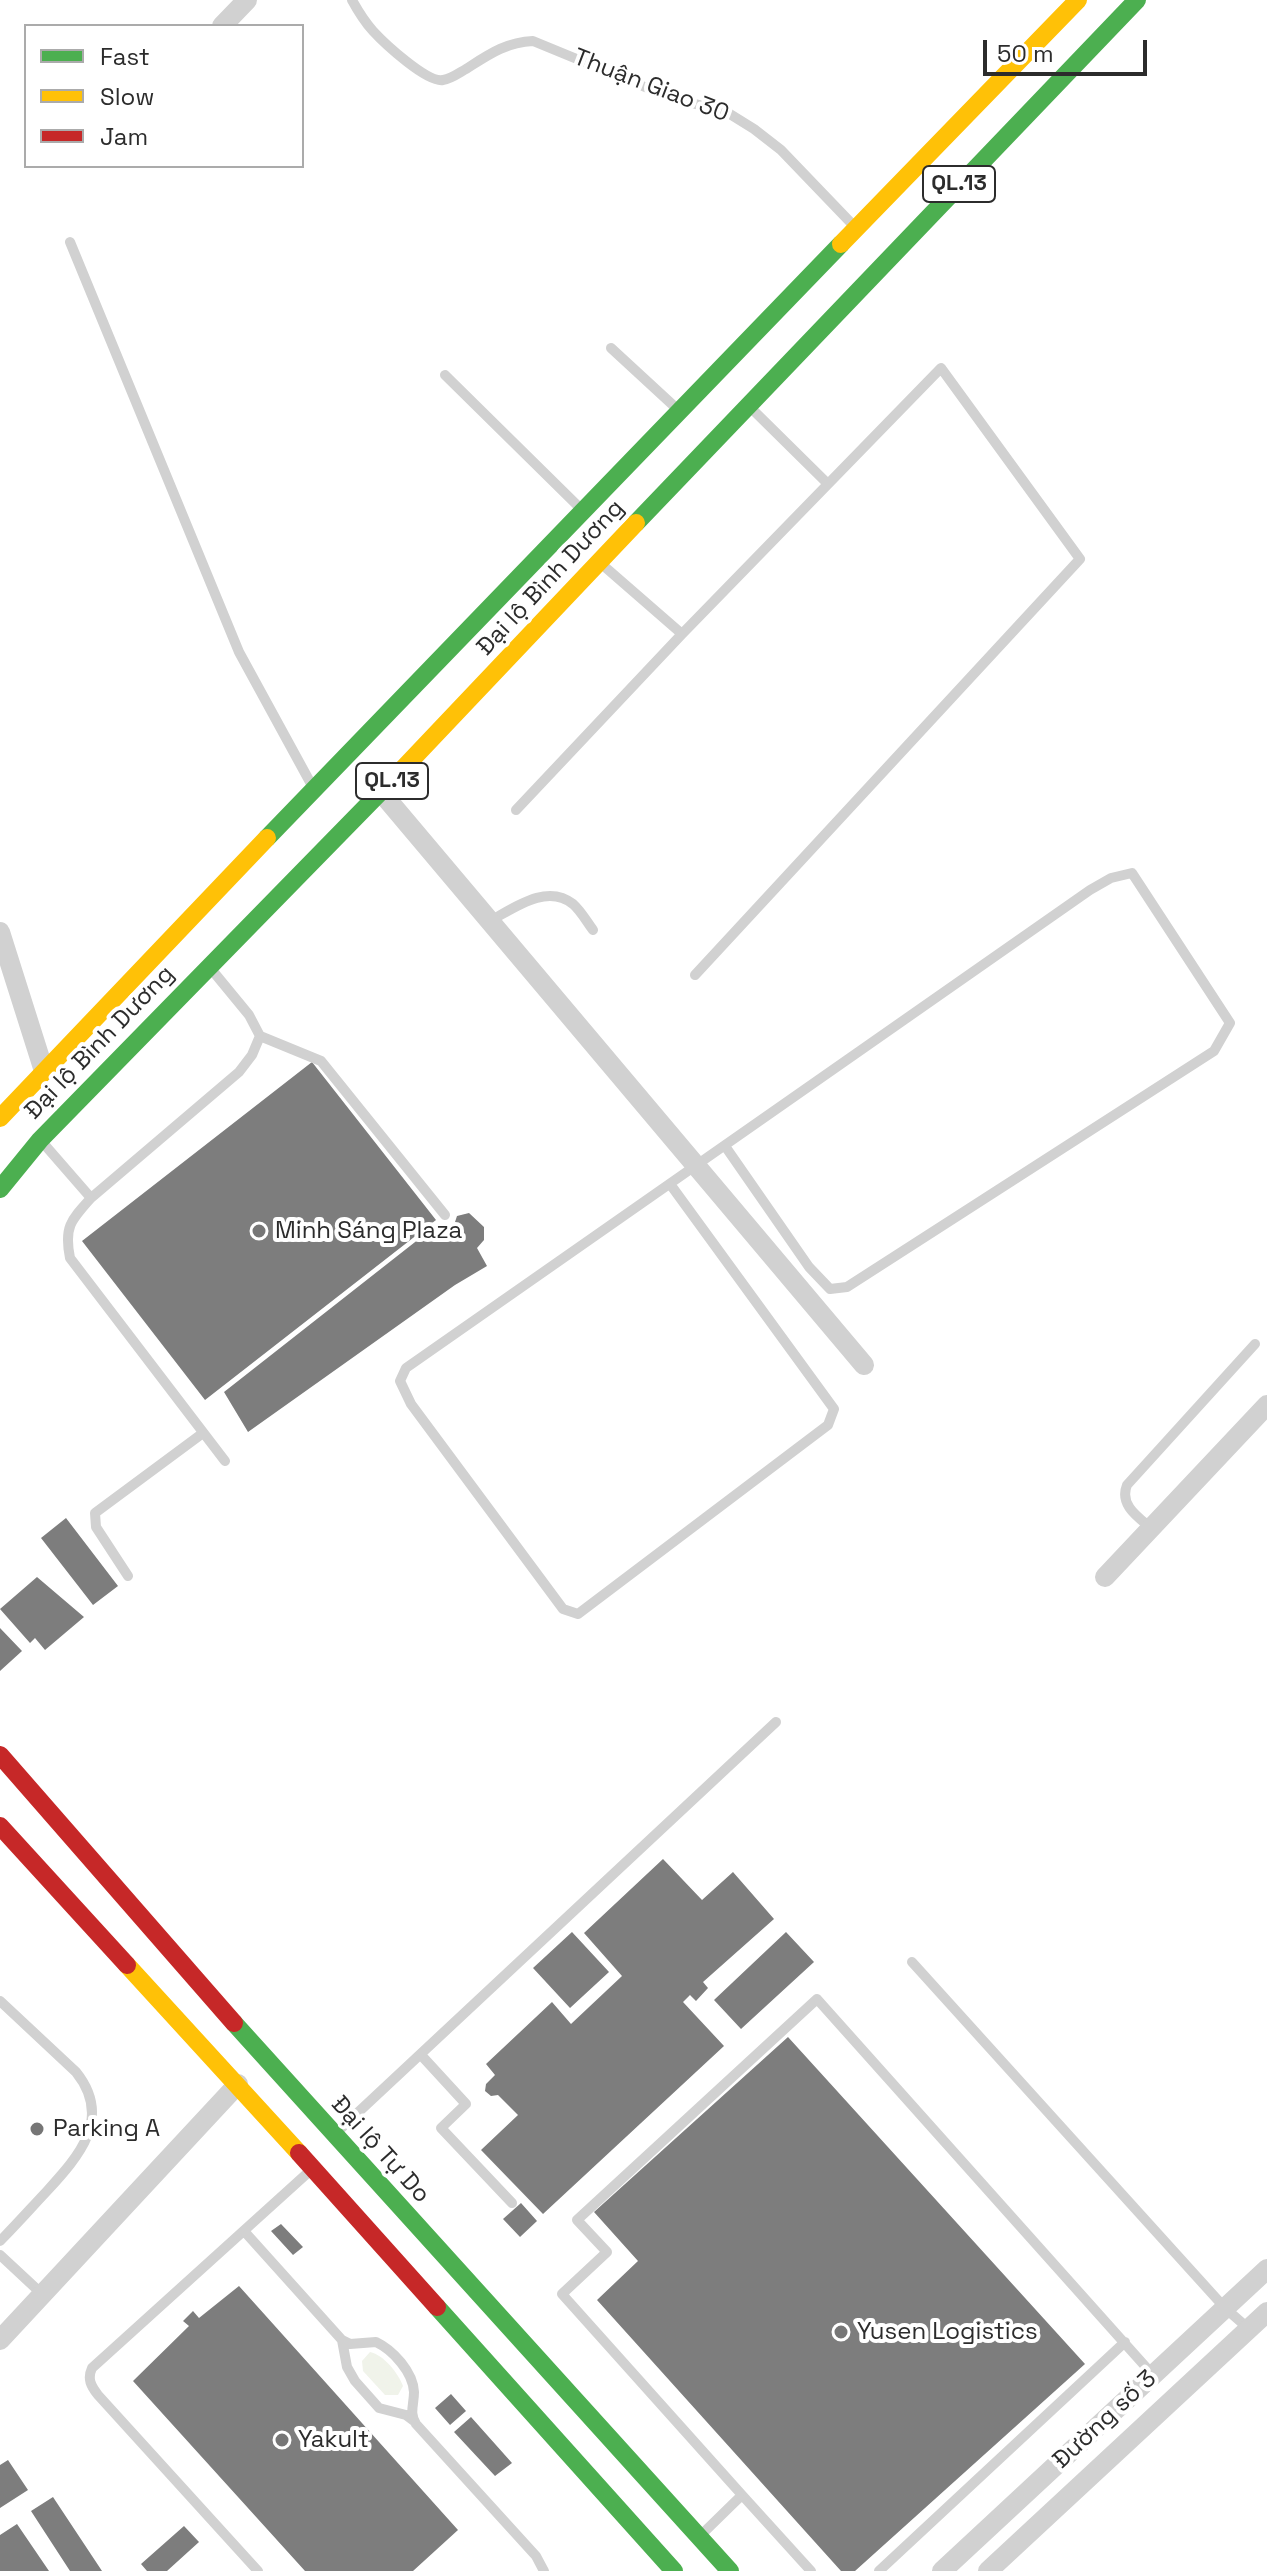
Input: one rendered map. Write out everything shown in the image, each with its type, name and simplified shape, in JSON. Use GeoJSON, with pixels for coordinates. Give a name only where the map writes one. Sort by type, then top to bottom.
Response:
{"type":"FeatureCollection","features":[{"type":"Feature","properties":{"kind":"main road","name":"Đại lộ Bình Dương"},"geometry":{"type":"LineString","coordinates":[[0,1118],[313,788],[1078,0]]}},
{"type":"Feature","properties":{"kind":"main road","name":"Đại lộ Bình Dương"},"geometry":{"type":"LineString","coordinates":[[0,1189],[40,1140],[381,792],[1137,0]]}},
{"type":"Feature","properties":{"kind":"main road","name":"Đại lộ Tự Do"},"geometry":{"type":"LineString","coordinates":[[0,1755],[562,2389],[730,2571]]}},
{"type":"Feature","properties":{"kind":"main road"},"geometry":{"type":"LineString","coordinates":[[0,1826],[238,2084],[674,2571]]}},
{"type":"Feature","properties":{"kind":"street"},"geometry":{"type":"LineString","coordinates":[[224,24],[247,0]]}},
{"type":"Feature","properties":{"kind":"street"},"geometry":{"type":"LineString","coordinates":[[381,792],[864,1365]]}},
{"type":"Feature","properties":{"kind":"street"},"geometry":{"type":"LineString","coordinates":[[0,932],[44,1071]]}},
{"type":"Feature","properties":{"kind":"street"},"geometry":{"type":"LineString","coordinates":[[1105,1577],[1267,1405]]}},
{"type":"Feature","properties":{"kind":"street"},"geometry":{"type":"LineString","coordinates":[[0,2340],[238,2084]]}},
{"type":"Feature","properties":{"kind":"street","name":"Đường số 3"},"geometry":{"type":"LineString","coordinates":[[942,2571],[1267,2269]]}},
{"type":"Feature","properties":{"kind":"street","name":"Đường số 3"},"geometry":{"type":"LineString","coordinates":[[988,2571],[1267,2312]]}},
{"type":"Feature","properties":{"kind":"lane","name":"Thuận Giao 30"},"geometry":{"type":"LineString","coordinates":[[352,0],[375,33],[433,79],[453,77],[515,42],[533,41],[674,99],[725,111],[781,150],[857,228]]}},
{"type":"Feature","properties":{"kind":"lane"},"geometry":{"type":"LineString","coordinates":[[70,242],[239,652],[313,788]]}},
{"type":"Feature","properties":{"kind":"lane"},"geometry":{"type":"LineString","coordinates":[[611,348],[680,411]]}},
{"type":"Feature","properties":{"kind":"lane"},"geometry":{"type":"LineString","coordinates":[[516,810],[941,368],[1080,559],[695,975]]}},
{"type":"Feature","properties":{"kind":"lane"},"geometry":{"type":"LineString","coordinates":[[445,375],[584,512]]}},
{"type":"Feature","properties":{"kind":"lane"},"geometry":{"type":"LineString","coordinates":[[748,406],[828,484]]}},
{"type":"Feature","properties":{"kind":"lane"},"geometry":{"type":"LineString","coordinates":[[599,562],[682,634]]}},
{"type":"Feature","properties":{"kind":"lane"},"geometry":{"type":"LineString","coordinates":[[670,1184],[834,1409],[828,1425],[578,1614],[563,1609],[411,1404],[400,1381],[406,1368],[670,1184],[1111,878],[1132,873],[1230,1023],[1214,1051],[847,1287],[830,1289],[809,1267],[725,1146]]}},
{"type":"Feature","properties":{"kind":"lane"},"geometry":{"type":"LineString","coordinates":[[490,921],[536,898],[557,896],[573,904],[593,930]]}},
{"type":"Feature","properties":{"kind":"lane"},"geometry":{"type":"LineString","coordinates":[[209,966],[249,1015],[260,1036],[321,1061],[445,1215]]}},
{"type":"Feature","properties":{"kind":"lane"},"geometry":{"type":"LineString","coordinates":[[225,1461],[70,1258],[66,1234],[77,1213],[91,1198],[239,1072],[252,1055],[260,1036]]}},
{"type":"Feature","properties":{"kind":"lane"},"geometry":{"type":"LineString","coordinates":[[40,1140],[91,1198]]}},
{"type":"Feature","properties":{"kind":"lane"},"geometry":{"type":"LineString","coordinates":[[1151,1528],[1126,1502],[1124,1492],[1127,1485],[1255,1344]]}},
{"type":"Feature","properties":{"kind":"lane"},"geometry":{"type":"LineString","coordinates":[[128,1576],[96,1527],[95,1513],[203,1433]]}},
{"type":"Feature","properties":{"kind":"lane"},"geometry":{"type":"LineString","coordinates":[[334,2134],[776,1722]]}},
{"type":"Feature","properties":{"kind":"lane"},"geometry":{"type":"LineString","coordinates":[[912,1962],[1225,2308],[1249,2329]]}},
{"type":"Feature","properties":{"kind":"lane"},"geometry":{"type":"LineString","coordinates":[[811,2571],[562,2294],[607,2252],[577,2220],[817,1999],[1153,2375]]}},
{"type":"Feature","properties":{"kind":"lane"},"geometry":{"type":"LineString","coordinates":[[0,2001],[85,2083],[92,2112],[90,2131],[70,2165],[0,2241]]}},
{"type":"Feature","properties":{"kind":"lane"},"geometry":{"type":"LineString","coordinates":[[421,2055],[466,2104],[441,2128],[512,2203]]}},
{"type":"Feature","properties":{"kind":"lane"},"geometry":{"type":"LineString","coordinates":[[258,2571],[98,2395],[89,2376],[92,2368],[313,2168]]}},
{"type":"Feature","properties":{"kind":"lane"},"geometry":{"type":"LineString","coordinates":[[244,2231],[342,2340],[350,2344],[376,2342],[387,2348],[413,2385],[411,2414],[414,2421]]}},
{"type":"Feature","properties":{"kind":"lane"},"geometry":{"type":"LineString","coordinates":[[2,2257],[42,2294]]}},
{"type":"Feature","properties":{"kind":"lane"},"geometry":{"type":"LineString","coordinates":[[342,2340],[347,2367],[355,2381],[379,2408],[406,2415],[414,2421],[539,2560],[544,2571]]}},
{"type":"Feature","properties":{"kind":"lane"},"geometry":{"type":"LineString","coordinates":[[879,2571],[1125,2342]]}},
{"type":"Feature","properties":{"kind":"lane"},"geometry":{"type":"LineString","coordinates":[[700,2536],[742,2495]]}},
{"type":"Feature","properties":{"kind":"shaded area"},"geometry":{"type":"Polygon","coordinates":[[[370,2352],[390,2365],[398,2376],[403,2386],[398,2395],[385,2395],[363,2371],[362,2361],[370,2352]]]}},
{"type":"Feature","properties":{"kind":"building","name":"Minh Sáng Plaza"},"geometry":{"type":"Polygon","coordinates":[[[312,1062],[436,1220],[205,1400],[82,1241],[312,1062]]]}},
{"type":"Feature","properties":{"kind":"building"},"geometry":{"type":"Polygon","coordinates":[[[469,1213],[484,1227],[484,1240],[477,1248],[487,1266],[455,1285],[248,1432],[224,1392],[424,1235],[454,1241],[452,1231],[457,1216],[469,1213]]]}},
{"type":"Feature","properties":{"kind":"building"},"geometry":{"type":"Polygon","coordinates":[[[66,1518],[118,1586],[93,1605],[41,1538],[66,1518]]]}},
{"type":"Feature","properties":{"kind":"building"},"geometry":{"type":"Polygon","coordinates":[[[37,1577],[84,1617],[45,1650],[35,1638],[30,1643],[0,1609],[37,1577]]]}},
{"type":"Feature","properties":{"kind":"building"},"geometry":{"type":"Polygon","coordinates":[[[0,1628],[22,1651],[0,1671],[0,1628]]]}},
{"type":"Feature","properties":{"kind":"building"},"geometry":{"type":"Polygon","coordinates":[[[663,1859],[702,1900],[733,1872],[774,1919],[703,1982],[708,1988],[696,2001],[690,1995],[683,2002],[724,2046],[543,2214],[481,2150],[518,2115],[498,2095],[491,2096],[485,2091],[486,2084],[495,2075],[486,2064],[552,2002],[571,2024],[622,1976],[584,1933],[663,1859]]]}},
{"type":"Feature","properties":{"kind":"building"},"geometry":{"type":"Polygon","coordinates":[[[572,1932],[609,1972],[570,2008],[533,1968],[572,1932]]]}},
{"type":"Feature","properties":{"kind":"building"},"geometry":{"type":"Polygon","coordinates":[[[786,1932],[814,1962],[741,2029],[714,2000],[786,1932]]]}},
{"type":"Feature","properties":{"kind":"building","name":"Yusen Logistics"},"geometry":{"type":"Polygon","coordinates":[[[788,2037],[1085,2364],[855,2571],[841,2571],[597,2300],[638,2261],[594,2212],[788,2037]]]}},
{"type":"Feature","properties":{"kind":"building"},"geometry":{"type":"Polygon","coordinates":[[[521,2203],[537,2221],[520,2237],[503,2219],[521,2203]]]}},
{"type":"Feature","properties":{"kind":"building"},"geometry":{"type":"Polygon","coordinates":[[[281,2224],[303,2247],[293,2255],[271,2231],[281,2224]]]}},
{"type":"Feature","properties":{"kind":"building","name":"Yakult"},"geometry":{"type":"Polygon","coordinates":[[[239,2286],[458,2530],[413,2571],[305,2571],[133,2381],[189,2326],[183,2321],[193,2311],[199,2318],[239,2286]]]}},
{"type":"Feature","properties":{"kind":"building"},"geometry":{"type":"Polygon","coordinates":[[[451,2394],[466,2411],[450,2425],[435,2408],[451,2394]]]}},
{"type":"Feature","properties":{"kind":"building"},"geometry":{"type":"Polygon","coordinates":[[[471,2417],[512,2463],[495,2476],[454,2432],[471,2417]]]}},
{"type":"Feature","properties":{"kind":"building"},"geometry":{"type":"Polygon","coordinates":[[[8,2460],[28,2490],[0,2508],[0,2465],[8,2460]]]}},
{"type":"Feature","properties":{"kind":"building"},"geometry":{"type":"Polygon","coordinates":[[[53,2497],[102,2571],[70,2571],[31,2511],[53,2497]]]}},
{"type":"Feature","properties":{"kind":"building"},"geometry":{"type":"Polygon","coordinates":[[[17,2524],[49,2571],[0,2571],[0,2535],[17,2524]]]}},
{"type":"Feature","properties":{"kind":"building"},"geometry":{"type":"Polygon","coordinates":[[[184,2526],[199,2542],[167,2571],[147,2571],[141,2564],[184,2526]]]}},
{"type":"Feature","properties":{"kind":"traffic: fast"},"geometry":{"type":"LineString","coordinates":[[636,523],[1137,0]]}},
{"type":"Feature","properties":{"kind":"traffic: fast"},"geometry":{"type":"LineString","coordinates":[[267,838],[841,244]]}},
{"type":"Feature","properties":{"kind":"traffic: fast"},"geometry":{"type":"LineString","coordinates":[[0,1189],[40,1140],[398,774]]}},
{"type":"Feature","properties":{"kind":"traffic: fast"},"geometry":{"type":"LineString","coordinates":[[234,2023],[730,2571]]}},
{"type":"Feature","properties":{"kind":"traffic: fast"},"geometry":{"type":"LineString","coordinates":[[437,2307],[674,2571]]}},
{"type":"Feature","properties":{"kind":"traffic: slow"},"geometry":{"type":"LineString","coordinates":[[841,244],[1078,0]]}},
{"type":"Feature","properties":{"kind":"traffic: slow"},"geometry":{"type":"LineString","coordinates":[[398,774],[636,523]]}},
{"type":"Feature","properties":{"kind":"traffic: slow"},"geometry":{"type":"LineString","coordinates":[[0,1118],[267,838]]}},
{"type":"Feature","properties":{"kind":"traffic: slow"},"geometry":{"type":"LineString","coordinates":[[127,1965],[299,2153]]}},
{"type":"Feature","properties":{"kind":"traffic: jam"},"geometry":{"type":"LineString","coordinates":[[0,1755],[234,2023]]}},
{"type":"Feature","properties":{"kind":"traffic: jam"},"geometry":{"type":"LineString","coordinates":[[0,1826],[127,1965]]}},
{"type":"Feature","properties":{"kind":"traffic: jam"},"geometry":{"type":"LineString","coordinates":[[299,2153],[437,2307]]}},
{"type":"Feature","properties":{"kind":"place","name":"Minh Sáng Plaza"},"geometry":{"type":"Point","coordinates":[259,1231]}},
{"type":"Feature","properties":{"kind":"place","name":"Parking A"},"geometry":{"type":"Point","coordinates":[37,2129]}},
{"type":"Feature","properties":{"kind":"place","name":"Yusen Logistics"},"geometry":{"type":"Point","coordinates":[841,2332]}},
{"type":"Feature","properties":{"kind":"place","name":"Yakult"},"geometry":{"type":"Point","coordinates":[282,2440]}}]}
